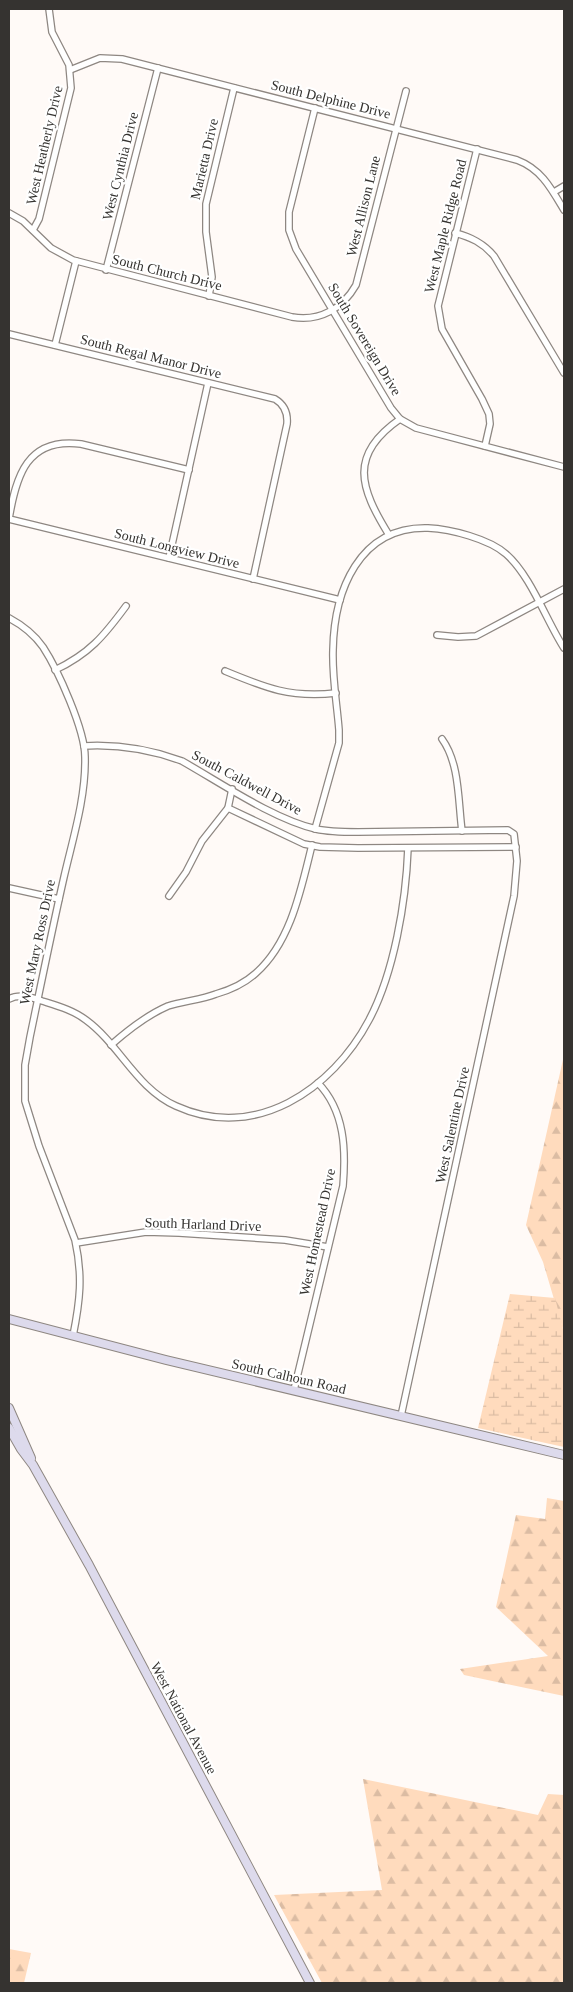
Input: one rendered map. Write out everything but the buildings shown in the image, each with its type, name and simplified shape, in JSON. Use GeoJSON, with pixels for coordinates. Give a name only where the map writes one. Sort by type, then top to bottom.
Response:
{"type":"FeatureCollection","features":[{"type":"Feature","properties":{"kind":"main road","name":"South Calhoun Road"},"geometry":{"type":"LineString","coordinates":[[9,1319],[564,1455]]}},
{"type":"Feature","properties":{"kind":"main road","name":"West National Avenue"},"geometry":{"type":"LineString","coordinates":[[9,1408],[28,1447],[33,1465]]}},
{"type":"Feature","properties":{"kind":"main road","name":"West National Avenue"},"geometry":{"type":"LineString","coordinates":[[9,1428],[33,1465],[89,1565],[310,1983]]}},
{"type":"Feature","properties":{"kind":"street","name":"West Heatherly Drive"},"geometry":{"type":"LineString","coordinates":[[33,230],[39,219],[70,96],[72,80],[70,70],[52,32],[49,9]]}},
{"type":"Feature","properties":{"kind":"street","name":"South Delphine Drive"},"geometry":{"type":"LineString","coordinates":[[70,70],[92,60],[111,58],[158,68],[477,149],[526,163],[540,173],[564,210]]}},
{"type":"Feature","properties":{"kind":"street","name":"West Cynthia Drive"},"geometry":{"type":"LineString","coordinates":[[106,270],[158,68]]}},
{"type":"Feature","properties":{"kind":"street","name":"Marietta Drive"},"geometry":{"type":"LineString","coordinates":[[209,296],[212,277],[206,232],[206,204],[234,88]]}},
{"type":"Feature","properties":{"kind":"street","name":"West Allison Lane"},"geometry":{"type":"LineString","coordinates":[[333,310],[347,298],[356,284],[406,90]]}},
{"type":"Feature","properties":{"kind":"street","name":"South Sovereign Drive"},"geometry":{"type":"LineString","coordinates":[[315,108],[289,212],[289,230],[296,249],[391,408],[400,419],[425,431],[564,467]]}},
{"type":"Feature","properties":{"kind":"street","name":"West Maple Ridge Road"},"geometry":{"type":"LineString","coordinates":[[477,149],[439,297],[438,317],[445,336],[486,406],[490,424],[485,446]]}},
{"type":"Feature","properties":{"kind":"street"},"geometry":{"type":"LineString","coordinates":[[554,192],[564,186]]}},
{"type":"Feature","properties":{"kind":"street","name":"South Church Drive"},"geometry":{"type":"LineString","coordinates":[[9,213],[23,221],[51,248],[76,261],[106,270],[296,318],[315,317],[333,310]]}},
{"type":"Feature","properties":{"kind":"street"},"geometry":{"type":"LineString","coordinates":[[455,233],[474,239],[489,249],[564,372]]}},
{"type":"Feature","properties":{"kind":"street"},"geometry":{"type":"LineString","coordinates":[[55,345],[76,261]]}},
{"type":"Feature","properties":{"kind":"street","name":"South Regal Manor Drive"},"geometry":{"type":"LineString","coordinates":[[9,334],[274,399],[284,407],[288,418],[287,424],[253,579]]}},
{"type":"Feature","properties":{"kind":"street"},"geometry":{"type":"LineString","coordinates":[[169,558],[208,383]]}},
{"type":"Feature","properties":{"kind":"street"},"geometry":{"type":"LineString","coordinates":[[389,535],[368,497],[364,472],[368,454],[375,440],[400,419]]}},
{"type":"Feature","properties":{"kind":"street"},"geometry":{"type":"LineString","coordinates":[[9,519],[18,477],[24,467],[35,454],[55,445],[66,443],[80,444],[189,470]]}},
{"type":"Feature","properties":{"kind":"street","name":"South Longview Drive"},"geometry":{"type":"LineString","coordinates":[[9,519],[340,600]]}},
{"type":"Feature","properties":{"kind":"street"},"geometry":{"type":"LineString","coordinates":[[316,829],[339,743],[340,730],[332,651],[340,600],[348,576],[357,562],[370,548],[389,535],[410,529],[434,528],[486,541],[499,548],[512,559],[564,648]]}},
{"type":"Feature","properties":{"kind":"street"},"geometry":{"type":"LineString","coordinates":[[437,635],[458,638],[476,636],[564,589]]}},
{"type":"Feature","properties":{"kind":"street"},"geometry":{"type":"LineString","coordinates":[[55,670],[80,657],[95,645],[126,606]]}},
{"type":"Feature","properties":{"kind":"street","name":"West Mary Ross Drive"},"geometry":{"type":"LineString","coordinates":[[9,618],[28,630],[43,647],[55,670],[82,736],[85,756],[83,785],[25,1065],[26,1101],[39,1146],[76,1243],[80,1261],[81,1283],[73,1336]]}},
{"type":"Feature","properties":{"kind":"street"},"geometry":{"type":"LineString","coordinates":[[225,671],[269,689],[291,694],[336,693]]}},
{"type":"Feature","properties":{"kind":"street"},"geometry":{"type":"LineString","coordinates":[[442,739],[453,761],[462,831]]}},
{"type":"Feature","properties":{"kind":"street","name":"South Caldwell Drive"},"geometry":{"type":"LineString","coordinates":[[84,746],[127,746],[182,761],[282,817],[316,829],[333,832],[508,830],[514,834],[515,839]]}},
{"type":"Feature","properties":{"kind":"street"},"geometry":{"type":"LineString","coordinates":[[169,896],[186,872],[202,841],[228,808],[232,789]]}},
{"type":"Feature","properties":{"kind":"street"},"geometry":{"type":"LineString","coordinates":[[228,808],[282,834],[312,845],[334,848],[516,847]]}},
{"type":"Feature","properties":{"kind":"street","name":"West Salentine Drive"},"geometry":{"type":"LineString","coordinates":[[401,1416],[514,896],[515,839]]}},
{"type":"Feature","properties":{"kind":"street"},"geometry":{"type":"LineString","coordinates":[[111,1045],[154,1013],[169,1006],[214,995],[236,986],[256,974],[270,958],[284,935],[295,905],[312,845]]}},
{"type":"Feature","properties":{"kind":"street"},"geometry":{"type":"LineString","coordinates":[[9,999],[16,996],[38,999],[69,1009],[87,1021],[111,1045],[141,1081],[158,1096],[175,1106],[216,1118],[234,1119],[278,1109],[298,1098],[318,1083],[354,1046],[369,1020],[381,990],[400,919],[405,895],[408,848]]}},
{"type":"Feature","properties":{"kind":"street"},"geometry":{"type":"LineString","coordinates":[[9,888],[59,899]]}},
{"type":"Feature","properties":{"kind":"street","name":"West Homestead Drive"},"geometry":{"type":"LineString","coordinates":[[294,1390],[343,1186],[344,1142],[340,1123],[334,1107],[318,1083]]}},
{"type":"Feature","properties":{"kind":"street","name":"South Harland Drive"},"geometry":{"type":"LineString","coordinates":[[76,1243],[146,1232],[285,1240],[328,1247]]}},
{"type":"Feature","properties":{"kind":"green space"},"geometry":{"type":"Polygon","coordinates":[[[564,1055],[564,1333],[543,1262],[526,1225],[564,1055]]]}},
{"type":"Feature","properties":{"kind":"green space"},"geometry":{"type":"Polygon","coordinates":[[[510,1294],[555,1298],[564,1333],[564,1447],[478,1428],[510,1294]]]}},
{"type":"Feature","properties":{"kind":"green space"},"geometry":{"type":"Polygon","coordinates":[[[547,1498],[564,1501],[564,1696],[464,1675],[460,1669],[548,1656],[496,1607],[516,1515],[545,1519],[547,1498]]]}},
{"type":"Feature","properties":{"kind":"green space"},"geometry":{"type":"Polygon","coordinates":[[[363,1779],[538,1815],[548,1794],[564,1795],[564,1983],[322,1983],[274,1895],[382,1890],[363,1779]]]}},
{"type":"Feature","properties":{"kind":"green space"},"geometry":{"type":"Polygon","coordinates":[[[9,1949],[31,1953],[24,1983],[9,1983],[9,1949]]]}}]}
